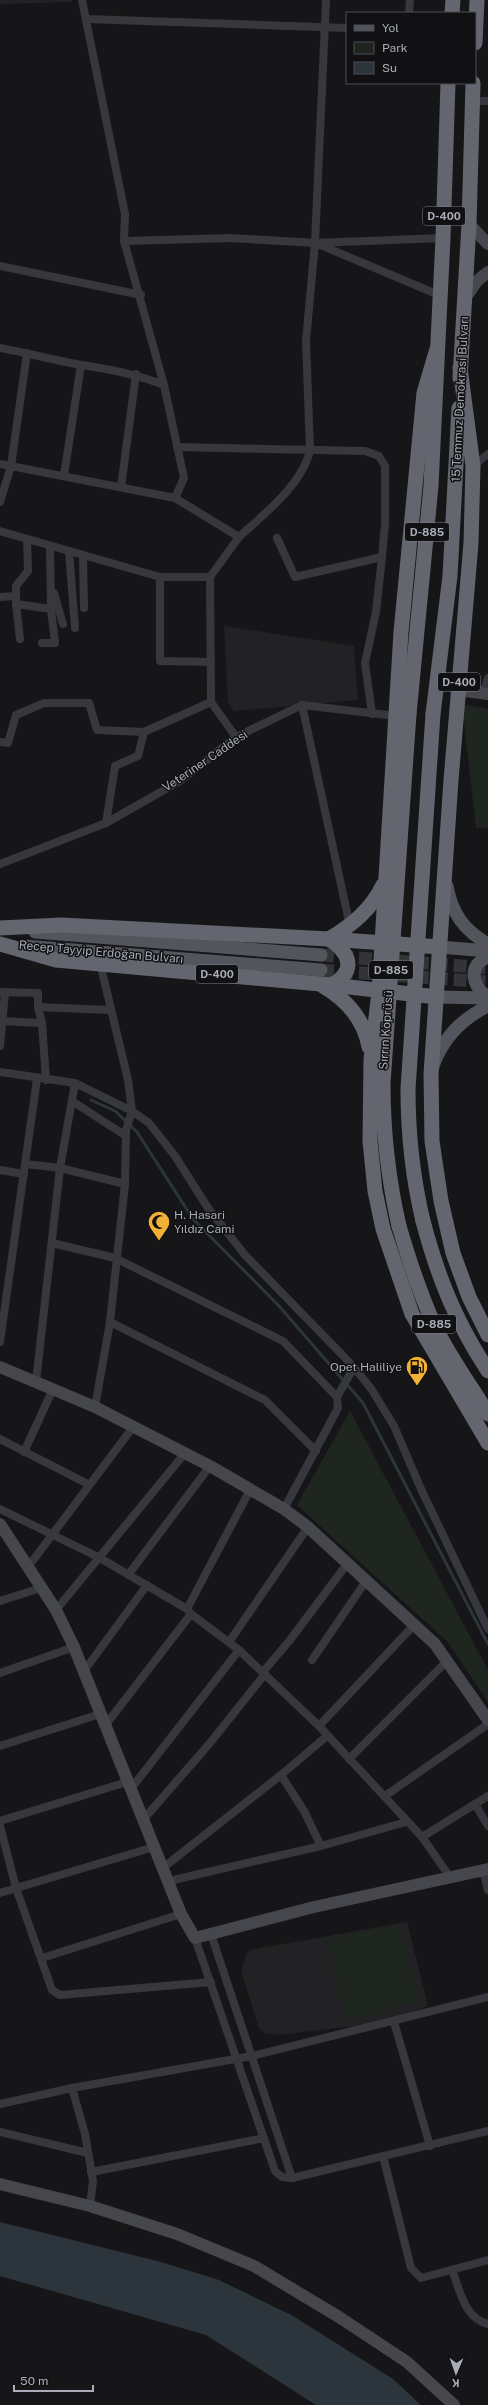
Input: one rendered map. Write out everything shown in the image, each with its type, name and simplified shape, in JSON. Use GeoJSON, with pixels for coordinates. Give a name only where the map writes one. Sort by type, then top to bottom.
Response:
{"type":"FeatureCollection","features":[{"type":"Feature","properties":{"kind":"highway"},"geometry":{"type":"LineString","coordinates":[[452,12],[453,0]]}},
{"type":"Feature","properties":{"kind":"highway"},"geometry":{"type":"LineString","coordinates":[[476,22],[477,0]]}},
{"type":"Feature","properties":{"kind":"highway","name":"15 Temmuz Demokrasi Bulvarı"},"geometry":{"type":"LineString","coordinates":[[403,715],[430,486],[443,238],[448,84]]}},
{"type":"Feature","properties":{"kind":"highway","name":"15 Temmuz Demokrasi Bulvarı"},"geometry":{"type":"LineString","coordinates":[[473,84],[469,224],[460,368],[450,576],[433,714],[408,1089],[408,1127],[412,1173],[432,1257],[448,1301],[488,1371]]}},
{"type":"Feature","properties":{"kind":"highway","name":"D-400"},"geometry":{"type":"LineString","coordinates":[[0,944],[56,960],[324,980],[379,992],[437,997],[444,873],[471,544],[473,466],[460,368]]}},
{"type":"Feature","properties":{"kind":"highway"},"geometry":{"type":"LineString","coordinates":[[403,715],[384,882],[379,992],[371,1060],[370,1140],[375,1191],[392,1259],[412,1314],[423,1336],[488,1442]]}},
{"type":"Feature","properties":{"kind":"highway","name":"Sırrın Köprüsü"},"geometry":{"type":"LineString","coordinates":[[403,715],[383,1083],[383,1126],[388,1178],[399,1226],[414,1276],[435,1327],[453,1360],[488,1414]]}},
{"type":"Feature","properties":{"kind":"highway"},"geometry":{"type":"LineString","coordinates":[[329,938],[350,926],[364,913],[377,897],[384,882]]}},
{"type":"Feature","properties":{"kind":"highway"},"geometry":{"type":"LineString","coordinates":[[0,928],[62,925],[329,938],[440,947]]}},
{"type":"Feature","properties":{"kind":"highway"},"geometry":{"type":"LineString","coordinates":[[324,980],[343,978],[347,970],[347,957],[342,947],[329,938]]}},
{"type":"Feature","properties":{"kind":"highway"},"geometry":{"type":"LineString","coordinates":[[324,980],[344,1000],[366,1031],[371,1060]]}},
{"type":"Feature","properties":{"kind":"highway"},"geometry":{"type":"LineString","coordinates":[[437,997],[431,1074],[432,1141],[441,1201],[453,1253],[469,1297],[488,1335]]}},
{"type":"Feature","properties":{"kind":"main road"},"geometry":{"type":"LineString","coordinates":[[444,873],[451,905],[466,928],[488,944]]}},
{"type":"Feature","properties":{"kind":"main road","name":"Recep Tayyip Erdoğan Bulvarı"},"geometry":{"type":"LineString","coordinates":[[0,928],[321,955]]}},
{"type":"Feature","properties":{"kind":"main road","name":"Recep Tayyip Erdoğan Bulvarı"},"geometry":{"type":"LineString","coordinates":[[0,944],[324,980]]}},
{"type":"Feature","properties":{"kind":"main road"},"geometry":{"type":"LineString","coordinates":[[440,947],[488,951]]}},
{"type":"Feature","properties":{"kind":"main road"},"geometry":{"type":"LineString","coordinates":[[488,957],[478,964],[473,976],[475,986],[480,992],[488,997]]}},
{"type":"Feature","properties":{"kind":"main road"},"geometry":{"type":"LineString","coordinates":[[437,997],[488,997]]}},
{"type":"Feature","properties":{"kind":"main road"},"geometry":{"type":"LineString","coordinates":[[431,1074],[446,1039],[458,1025],[474,1012],[488,1006]]}},
{"type":"Feature","properties":{"kind":"street"},"geometry":{"type":"LineString","coordinates":[[82,0],[125,214],[124,241],[141,295],[164,385],[184,478],[175,498]]}},
{"type":"Feature","properties":{"kind":"street"},"geometry":{"type":"LineString","coordinates":[[236,737],[211,702],[210,577],[239,537],[277,503],[307,462],[310,450],[306,341],[315,243],[326,0]]}},
{"type":"Feature","properties":{"kind":"street"},"geometry":{"type":"LineString","coordinates":[[409,12],[410,0]]}},
{"type":"Feature","properties":{"kind":"street"},"geometry":{"type":"LineString","coordinates":[[86,19],[346,28]]}},
{"type":"Feature","properties":{"kind":"street"},"geometry":{"type":"LineString","coordinates":[[472,101],[488,101]]}},
{"type":"Feature","properties":{"kind":"street"},"geometry":{"type":"LineString","coordinates":[[469,224],[488,244]]}},
{"type":"Feature","properties":{"kind":"street"},"geometry":{"type":"LineString","coordinates":[[124,241],[231,238],[315,243],[443,238]]}},
{"type":"Feature","properties":{"kind":"street"},"geometry":{"type":"LineString","coordinates":[[315,243],[439,295]]}},
{"type":"Feature","properties":{"kind":"street"},"geometry":{"type":"LineString","coordinates":[[0,266],[141,295]]}},
{"type":"Feature","properties":{"kind":"street"},"geometry":{"type":"LineString","coordinates":[[464,300],[477,281],[488,272]]}},
{"type":"Feature","properties":{"kind":"street"},"geometry":{"type":"LineString","coordinates":[[0,348],[81,365],[136,374],[164,385]]}},
{"type":"Feature","properties":{"kind":"street"},"geometry":{"type":"LineString","coordinates":[[0,502],[11,466],[27,353]]}},
{"type":"Feature","properties":{"kind":"street"},"geometry":{"type":"LineString","coordinates":[[64,475],[81,365]]}},
{"type":"Feature","properties":{"kind":"street"},"geometry":{"type":"LineString","coordinates":[[121,487],[136,374]]}},
{"type":"Feature","properties":{"kind":"street"},"geometry":{"type":"LineString","coordinates":[[177,447],[365,450],[378,456],[385,466],[385,524],[376,612],[365,663],[372,714]]}},
{"type":"Feature","properties":{"kind":"street"},"geometry":{"type":"LineString","coordinates":[[473,466],[488,454]]}},
{"type":"Feature","properties":{"kind":"street"},"geometry":{"type":"LineString","coordinates":[[0,464],[64,475],[175,498],[239,537]]}},
{"type":"Feature","properties":{"kind":"street"},"geometry":{"type":"LineString","coordinates":[[0,531],[160,577],[210,577]]}},
{"type":"Feature","properties":{"kind":"street"},"geometry":{"type":"LineString","coordinates":[[277,538],[294,577],[382,557]]}},
{"type":"Feature","properties":{"kind":"street"},"geometry":{"type":"LineString","coordinates":[[20,639],[16,586],[28,571],[27,540]]}},
{"type":"Feature","properties":{"kind":"street"},"geometry":{"type":"LineString","coordinates":[[42,643],[55,643],[51,609],[49,566],[50,546]]}},
{"type":"Feature","properties":{"kind":"street"},"geometry":{"type":"LineString","coordinates":[[69,552],[75,628]]}},
{"type":"Feature","properties":{"kind":"street"},"geometry":{"type":"LineString","coordinates":[[83,556],[84,608]]}},
{"type":"Feature","properties":{"kind":"street"},"geometry":{"type":"LineString","coordinates":[[49,566],[54,594],[63,624]]}},
{"type":"Feature","properties":{"kind":"street"},"geometry":{"type":"LineString","coordinates":[[160,577],[160,661],[211,662]]}},
{"type":"Feature","properties":{"kind":"street"},"geometry":{"type":"LineString","coordinates":[[0,597],[51,609]]}},
{"type":"Feature","properties":{"kind":"street"},"geometry":{"type":"LineString","coordinates":[[458,690],[486,694],[488,678]]}},
{"type":"Feature","properties":{"kind":"street"},"geometry":{"type":"LineString","coordinates":[[0,742],[8,743],[16,715],[44,703],[89,703],[97,730],[144,732],[211,702]]}},
{"type":"Feature","properties":{"kind":"street"},"geometry":{"type":"LineString","coordinates":[[350,926],[302,705],[372,714],[403,715]]}},
{"type":"Feature","properties":{"kind":"street","name":"Veteriner Caddesi"},"geometry":{"type":"LineString","coordinates":[[0,864],[106,823],[180,781],[236,737],[302,705]]}},
{"type":"Feature","properties":{"kind":"street"},"geometry":{"type":"LineString","coordinates":[[106,823],[115,766],[138,756],[144,732]]}},
{"type":"Feature","properties":{"kind":"street"},"geometry":{"type":"LineString","coordinates":[[95,1407],[110,1322],[125,1184],[126,1133],[131,1115],[128,1080],[110,1010],[100,963]]}},
{"type":"Feature","properties":{"kind":"street"},"geometry":{"type":"LineString","coordinates":[[0,1046],[2,992],[38,993],[38,1007],[42,1022],[42,1079],[25,1164],[0,1342]]}},
{"type":"Feature","properties":{"kind":"street"},"geometry":{"type":"LineString","coordinates":[[38,1007],[110,1010]]}},
{"type":"Feature","properties":{"kind":"street"},"geometry":{"type":"LineString","coordinates":[[1,1021],[42,1022]]}},
{"type":"Feature","properties":{"kind":"street"},"geometry":{"type":"LineString","coordinates":[[0,1072],[75,1083],[131,1115],[149,1123],[176,1156],[208,1208],[245,1255],[354,1367],[372,1390],[394,1426],[421,1489],[488,1629]]}},
{"type":"Feature","properties":{"kind":"street"},"geometry":{"type":"LineString","coordinates":[[36,1382],[60,1168],[75,1083]]}},
{"type":"Feature","properties":{"kind":"street"},"geometry":{"type":"LineString","coordinates":[[72,1101],[126,1133]]}},
{"type":"Feature","properties":{"kind":"street"},"geometry":{"type":"LineString","coordinates":[[25,1164],[60,1168],[125,1184]]}},
{"type":"Feature","properties":{"kind":"street"},"geometry":{"type":"LineString","coordinates":[[0,1170],[24,1174]]}},
{"type":"Feature","properties":{"kind":"street"},"geometry":{"type":"LineString","coordinates":[[52,1243],[116,1258],[283,1341],[337,1397]]}},
{"type":"Feature","properties":{"kind":"street"},"geometry":{"type":"LineString","coordinates":[[110,1322],[265,1400],[316,1451]]}},
{"type":"Feature","properties":{"kind":"street"},"geometry":{"type":"LineString","coordinates":[[0,1367],[95,1407],[210,1466],[284,1509],[308,1527],[435,1644],[448,1660],[488,1720]]}},
{"type":"Feature","properties":{"kind":"street"},"geometry":{"type":"LineString","coordinates":[[284,1509],[338,1408],[337,1397],[354,1367]]}},
{"type":"Feature","properties":{"kind":"street"},"geometry":{"type":"LineString","coordinates":[[24,1452],[53,1389]]}},
{"type":"Feature","properties":{"kind":"street"},"geometry":{"type":"LineString","coordinates":[[28,1567],[88,1484],[133,1427]]}},
{"type":"Feature","properties":{"kind":"street"},"geometry":{"type":"LineString","coordinates":[[0,1439],[88,1484]]}},
{"type":"Feature","properties":{"kind":"street"},"geometry":{"type":"LineString","coordinates":[[56,1610],[185,1453]]}},
{"type":"Feature","properties":{"kind":"street"},"geometry":{"type":"LineString","coordinates":[[128,1575],[210,1466]]}},
{"type":"Feature","properties":{"kind":"street"},"geometry":{"type":"LineString","coordinates":[[104,1727],[189,1612],[250,1490]]}},
{"type":"Feature","properties":{"kind":"street"},"geometry":{"type":"LineString","coordinates":[[0,1509],[100,1558],[147,1585],[189,1612],[239,1650],[319,1726],[385,1796],[406,1822],[422,1837],[450,1877]]}},
{"type":"Feature","properties":{"kind":"street"},"geometry":{"type":"LineString","coordinates":[[0,1526],[56,1610],[74,1647],[142,1821],[164,1867],[181,1914],[196,1938],[275,2171],[282,2177],[292,2178],[488,2131]]}},
{"type":"Feature","properties":{"kind":"street"},"geometry":{"type":"LineString","coordinates":[[229,1642],[308,1527]]}},
{"type":"Feature","properties":{"kind":"street"},"geometry":{"type":"LineString","coordinates":[[142,1821],[210,1743],[347,1564]]}},
{"type":"Feature","properties":{"kind":"street"},"geometry":{"type":"LineString","coordinates":[[312,1660],[366,1581]]}},
{"type":"Feature","properties":{"kind":"street"},"geometry":{"type":"LineString","coordinates":[[84,1671],[147,1585]]}},
{"type":"Feature","properties":{"kind":"street"},"geometry":{"type":"LineString","coordinates":[[0,1601],[41,1588]]}},
{"type":"Feature","properties":{"kind":"street"},"geometry":{"type":"LineString","coordinates":[[319,1726],[414,1625]]}},
{"type":"Feature","properties":{"kind":"street"},"geometry":{"type":"LineString","coordinates":[[0,1673],[74,1647]]}},
{"type":"Feature","properties":{"kind":"street"},"geometry":{"type":"LineString","coordinates":[[0,1822],[129,1786],[239,1650]]}},
{"type":"Feature","properties":{"kind":"street"},"geometry":{"type":"LineString","coordinates":[[349,1758],[448,1660]]}},
{"type":"Feature","properties":{"kind":"street"},"geometry":{"type":"LineString","coordinates":[[0,1746],[100,1714]]}},
{"type":"Feature","properties":{"kind":"street"},"geometry":{"type":"LineString","coordinates":[[385,1796],[488,1724]]}},
{"type":"Feature","properties":{"kind":"street"},"geometry":{"type":"LineString","coordinates":[[164,1867],[281,1775],[327,1736]]}},
{"type":"Feature","properties":{"kind":"street"},"geometry":{"type":"LineString","coordinates":[[281,1775],[304,1811],[321,1846]]}},
{"type":"Feature","properties":{"kind":"street"},"geometry":{"type":"LineString","coordinates":[[422,1837],[488,1796]]}},
{"type":"Feature","properties":{"kind":"street"},"geometry":{"type":"LineString","coordinates":[[475,1804],[488,1826]]}},
{"type":"Feature","properties":{"kind":"street"},"geometry":{"type":"LineString","coordinates":[[168,1881],[321,1846],[406,1822]]}},
{"type":"Feature","properties":{"kind":"street"},"geometry":{"type":"LineString","coordinates":[[0,1826],[16,1888],[42,1958],[52,1990],[60,1995],[211,1982]]}},
{"type":"Feature","properties":{"kind":"street"},"geometry":{"type":"LineString","coordinates":[[0,1893],[154,1847]]}},
{"type":"Feature","properties":{"kind":"street"},"geometry":{"type":"LineString","coordinates":[[196,1938],[314,1907],[485,1869],[488,1890]]}},
{"type":"Feature","properties":{"kind":"street"},"geometry":{"type":"LineString","coordinates":[[42,1958],[181,1914]]}},
{"type":"Feature","properties":{"kind":"street"},"geometry":{"type":"LineString","coordinates":[[211,1934],[292,2178]]}},
{"type":"Feature","properties":{"kind":"street"},"geometry":{"type":"LineString","coordinates":[[0,2104],[72,2088],[252,2056],[394,2022],[488,1997]]}},
{"type":"Feature","properties":{"kind":"street"},"geometry":{"type":"LineString","coordinates":[[394,2022],[430,2146]]}},
{"type":"Feature","properties":{"kind":"street"},"geometry":{"type":"LineString","coordinates":[[72,2088],[92,2172],[93,2181],[90,2206]]}},
{"type":"Feature","properties":{"kind":"street"},"geometry":{"type":"LineString","coordinates":[[0,2132],[88,2153]]}},
{"type":"Feature","properties":{"kind":"street"},"geometry":{"type":"LineString","coordinates":[[92,2172],[264,2138]]}},
{"type":"Feature","properties":{"kind":"street"},"geometry":{"type":"LineString","coordinates":[[384,2156],[411,2268],[421,2278],[488,2260]]}},
{"type":"Feature","properties":{"kind":"street"},"geometry":{"type":"LineString","coordinates":[[0,2184],[90,2206],[176,2234],[254,2266],[339,2317],[407,2362],[454,2405]]}},
{"type":"Feature","properties":{"kind":"street"},"geometry":{"type":"LineString","coordinates":[[452,2270],[467,2310],[477,2320],[488,2324]]}},
{"type":"Feature","properties":{"kind":"shaded area"},"geometry":{"type":"Polygon","coordinates":[[[0,0],[72,0],[72,2],[0,4],[0,0]]]}},
{"type":"Feature","properties":{"kind":"shaded area"},"geometry":{"type":"Polygon","coordinates":[[[224,626],[354,646],[358,700],[234,711],[228,703],[224,626]]]}},
{"type":"Feature","properties":{"kind":"shaded area"},"geometry":{"type":"Polygon","coordinates":[[[407,1922],[428,2006],[366,2027],[354,2026],[279,2035],[265,2033],[259,2028],[241,1971],[246,1955],[250,1950],[407,1922]]]}},
{"type":"Feature","properties":{"kind":"green space"},"geometry":{"type":"Polygon","coordinates":[[[462,704],[488,709],[488,828],[476,828],[462,704]]]}},
{"type":"Feature","properties":{"kind":"green space"},"geometry":{"type":"Polygon","coordinates":[[[350,1411],[488,1670],[488,1702],[447,1641],[297,1505],[350,1411]]]}},
{"type":"Feature","properties":{"kind":"green space"},"geometry":{"type":"Polygon","coordinates":[[[399,1925],[420,2001],[345,2022],[328,1939],[399,1925]]]}},
{"type":"Feature","properties":{"kind":"water"},"geometry":{"type":"Polygon","coordinates":[[[0,2222],[161,2262],[219,2280],[293,2316],[393,2379],[421,2405],[316,2405],[206,2335],[0,2276],[0,2222]]]}},
{"type":"Feature","properties":{"kind":"waterway"},"geometry":{"type":"LineString","coordinates":[[91,1100],[115,1111],[137,1132],[193,1219],[279,1306],[363,1403],[488,1644]]}},
{"type":"Feature","properties":{"kind":"tunnel"},"geometry":{"type":"LineString","coordinates":[[321,955],[488,968]]}},
{"type":"Feature","properties":{"kind":"tunnel"},"geometry":{"type":"LineString","coordinates":[[321,970],[488,982]]}},
{"type":"Feature","properties":{"kind":"place","name":"H. Hasari Yıldız Cami"},"geometry":{"type":"Point","coordinates":[159,1242]}},
{"type":"Feature","properties":{"kind":"place","name":"Opet Haliliye"},"geometry":{"type":"Point","coordinates":[417,1386]}}]}
